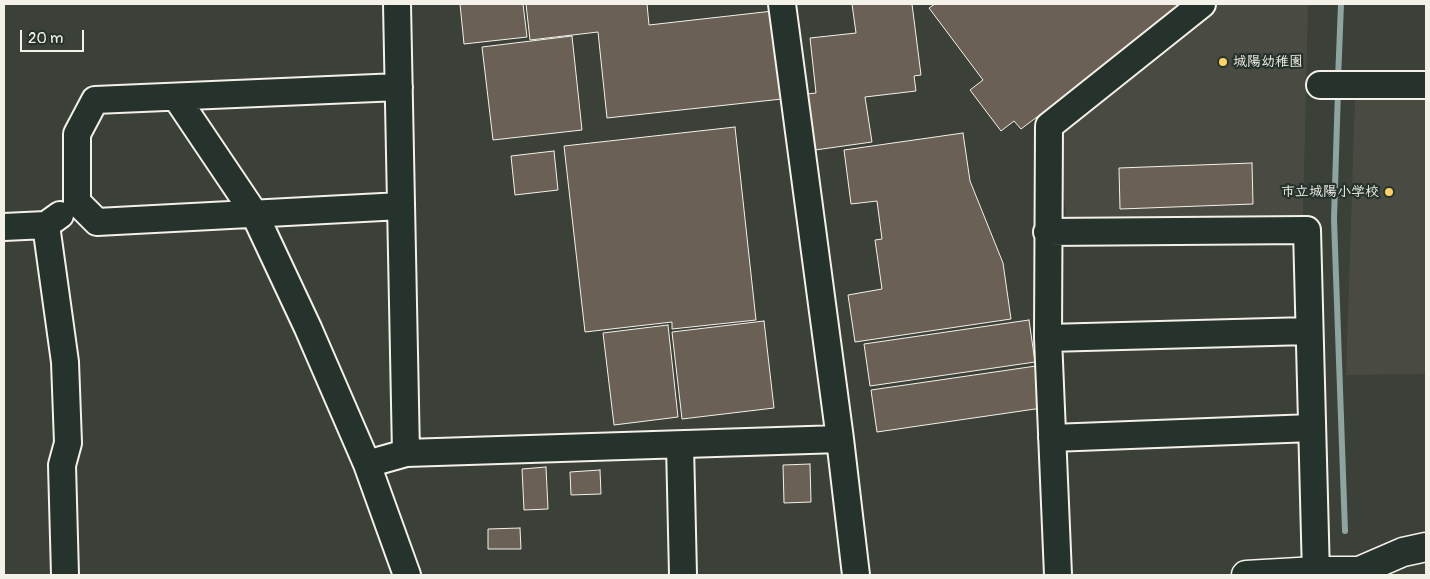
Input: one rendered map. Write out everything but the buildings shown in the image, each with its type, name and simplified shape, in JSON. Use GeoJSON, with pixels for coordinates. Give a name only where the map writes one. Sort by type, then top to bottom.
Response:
{"type":"FeatureCollection","features":[{"type":"Feature","properties":{"kind":"main road"},"geometry":{"type":"LineString","coordinates":[[1246,575],[1359,571],[1403,552],[1426,547]]}},
{"type":"Feature","properties":{"kind":"street"},"geometry":{"type":"LineString","coordinates":[[397,4],[406,453]]}},
{"type":"Feature","properties":{"kind":"street"},"geometry":{"type":"LineString","coordinates":[[782,4],[840,439],[856,575]]}},
{"type":"Feature","properties":{"kind":"street"},"geometry":{"type":"LineString","coordinates":[[1058,575],[1048,338],[1049,126],[1202,4]]}},
{"type":"Feature","properties":{"kind":"street"},"geometry":{"type":"LineString","coordinates":[[1320,86],[1426,85]]}},
{"type":"Feature","properties":{"kind":"street"},"geometry":{"type":"LineString","coordinates":[[399,87],[95,100],[77,134],[77,202],[97,222],[401,206]]}},
{"type":"Feature","properties":{"kind":"street"},"geometry":{"type":"LineString","coordinates":[[176,97],[254,213],[308,328],[366,464],[407,575]]}},
{"type":"Feature","properties":{"kind":"street"},"geometry":{"type":"LineString","coordinates":[[4,227],[46,225],[77,202]]}},
{"type":"Feature","properties":{"kind":"street"},"geometry":{"type":"LineString","coordinates":[[46,225],[65,362],[68,443],[62,466],[65,575]]}},
{"type":"Feature","properties":{"kind":"street"},"geometry":{"type":"LineString","coordinates":[[1047,232],[1307,230],[1308,332],[1316,573]]}},
{"type":"Feature","properties":{"kind":"street"},"geometry":{"type":"LineString","coordinates":[[1048,338],[1308,332]]}},
{"type":"Feature","properties":{"kind":"street"},"geometry":{"type":"LineString","coordinates":[[1052,438],[1312,428]]}},
{"type":"Feature","properties":{"kind":"street"},"geometry":{"type":"LineString","coordinates":[[366,464],[406,453],[840,439]]}},
{"type":"Feature","properties":{"kind":"street"},"geometry":{"type":"LineString","coordinates":[[680,444],[683,575]]}},
{"type":"Feature","properties":{"kind":"shaded area","name":"城陽幼稚園"},"geometry":{"type":"Polygon","coordinates":[[[1217,4],[1308,4],[1303,218],[1067,223],[1056,131],[1061,121],[1217,4]]]}},
{"type":"Feature","properties":{"kind":"shaded area","name":"市立城陽小学校"},"geometry":{"type":"Polygon","coordinates":[[[1355,97],[1426,97],[1426,374],[1346,375],[1355,97]]]}},
{"type":"Feature","properties":{"kind":"waterway"},"geometry":{"type":"LineString","coordinates":[[1338,80],[1341,4]]}},
{"type":"Feature","properties":{"kind":"waterway"},"geometry":{"type":"LineString","coordinates":[[1338,90],[1334,219],[1345,531]]}},
{"type":"Feature","properties":{"kind":"place","name":"城陽幼稚園"},"geometry":{"type":"Point","coordinates":[1223,62]}},
{"type":"Feature","properties":{"kind":"place","name":"市立城陽小学校"},"geometry":{"type":"Point","coordinates":[1389,192]}}]}
